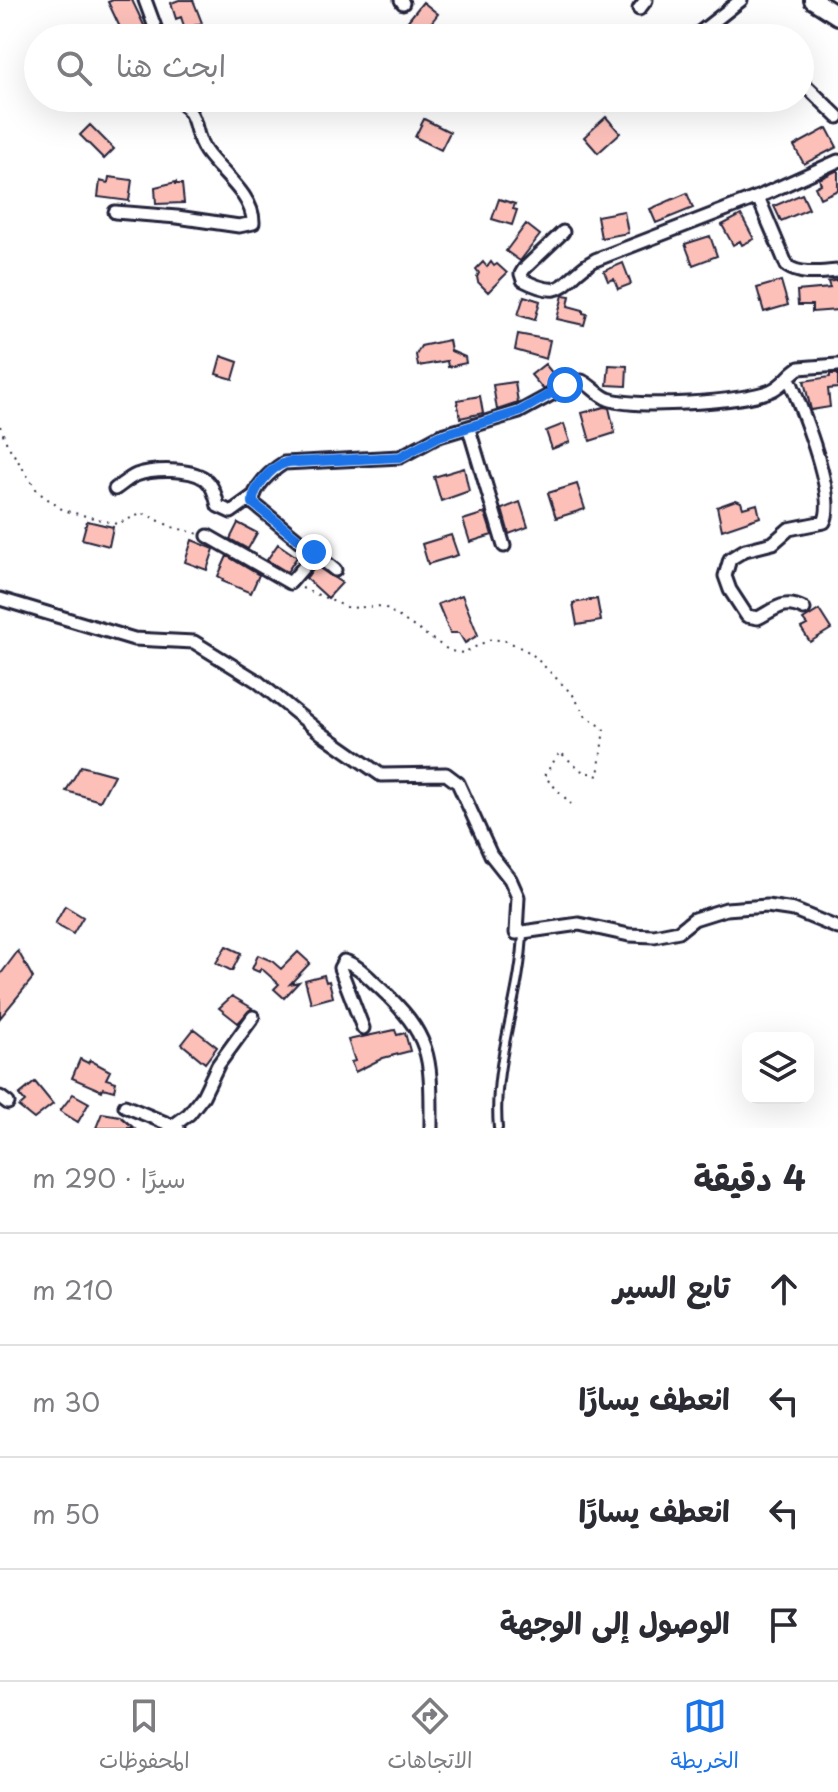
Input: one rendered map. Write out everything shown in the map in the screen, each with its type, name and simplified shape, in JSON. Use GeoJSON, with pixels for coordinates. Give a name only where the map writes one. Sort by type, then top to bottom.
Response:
{"type":"FeatureCollection","features":[{"type":"Feature","properties":{"kind":"main road"},"geometry":{"type":"LineString","coordinates":[[813,0],[838,16]]}},
{"type":"Feature","properties":{"kind":"street"},"geometry":{"type":"LineString","coordinates":[[145,0],[154,24]]}},
{"type":"Feature","properties":{"kind":"street"},"geometry":{"type":"LineString","coordinates":[[711,24],[741,0]]}},
{"type":"Feature","properties":{"kind":"street"},"geometry":{"type":"LineString","coordinates":[[814,94],[838,117]]}},
{"type":"Feature","properties":{"kind":"street"},"geometry":{"type":"LineString","coordinates":[[115,212],[239,226],[253,223],[253,215],[231,179],[206,153],[191,112]]}},
{"type":"Feature","properties":{"kind":"street"},"geometry":{"type":"LineString","coordinates":[[563,232],[524,269],[521,274],[523,280],[553,291],[559,290],[579,270],[595,260],[758,197],[838,161]]}},
{"type":"Feature","properties":{"kind":"street"},"geometry":{"type":"LineString","coordinates":[[758,197],[787,266],[807,273],[838,271]]}},
{"type":"Feature","properties":{"kind":"street"},"geometry":{"type":"LineString","coordinates":[[115,489],[135,475],[192,473],[206,479],[214,491],[218,506],[231,512],[252,497],[271,472],[284,463],[400,457],[439,436],[519,412],[574,382],[582,381],[605,398],[619,402],[676,404],[761,394],[784,383],[799,368],[838,365]]}},
{"type":"Feature","properties":{"kind":"street"},"geometry":{"type":"LineString","coordinates":[[789,378],[816,448],[829,501],[828,515],[824,522],[789,529],[773,543],[737,553],[730,559],[725,576],[747,616],[758,618],[780,605],[792,603],[804,609]]}},
{"type":"Feature","properties":{"kind":"street"},"geometry":{"type":"LineString","coordinates":[[469,429],[504,546]]}},
{"type":"Feature","properties":{"kind":"street"},"geometry":{"type":"LineString","coordinates":[[252,497],[257,508],[335,570]]}},
{"type":"Feature","properties":{"kind":"street"},"geometry":{"type":"LineString","coordinates":[[208,536],[290,583],[315,554]]}},
{"type":"Feature","properties":{"kind":"street"},"geometry":{"type":"LineString","coordinates":[[0,599],[134,639],[194,642],[257,681],[321,733],[381,775],[446,774],[458,783],[491,855],[510,879],[518,897],[516,933],[579,924],[629,935],[654,936],[679,931],[694,919],[726,909],[767,906],[794,910],[838,928]]}},
{"type":"Feature","properties":{"kind":"street"},"geometry":{"type":"LineString","coordinates":[[363,1028],[340,968],[344,961],[366,975],[415,1025],[431,1072],[431,1128]]}},
{"type":"Feature","properties":{"kind":"street"},"geometry":{"type":"LineString","coordinates":[[125,1106],[174,1127],[203,1096],[218,1065],[253,1017]]}},
{"type":"Feature","properties":{"kind":"lane"},"geometry":{"type":"LineString","coordinates":[[498,1128],[498,1094],[518,989],[523,932]]}},
{"type":"Feature","properties":{"kind":"path"},"geometry":{"type":"LineString","coordinates":[[0,426],[7,444],[38,492],[63,510],[117,524],[143,513],[172,527],[208,536]]}},
{"type":"Feature","properties":{"kind":"path"},"geometry":{"type":"LineString","coordinates":[[290,583],[349,608],[383,606],[450,651],[463,653],[491,639],[507,641],[531,653],[573,695],[586,717],[604,728],[598,776],[580,770],[560,752],[544,776],[571,804]]}},
{"type":"Feature","properties":{"kind":"building"},"geometry":{"type":"Polygon","coordinates":[[[132,0],[143,24],[118,24],[108,2],[132,0]]]}},
{"type":"Feature","properties":{"kind":"building"},"geometry":{"type":"Polygon","coordinates":[[[193,0],[202,23],[183,24],[181,17],[176,19],[171,3],[193,0]]]}},
{"type":"Feature","properties":{"kind":"building"},"geometry":{"type":"Polygon","coordinates":[[[423,2],[438,14],[430,24],[405,24],[423,2]]]}},
{"type":"Feature","properties":{"kind":"building"},"geometry":{"type":"Polygon","coordinates":[[[606,117],[620,133],[598,153],[584,137],[606,117]]]}},
{"type":"Feature","properties":{"kind":"building"},"geometry":{"type":"Polygon","coordinates":[[[424,119],[450,132],[441,150],[415,137],[424,119]]]}},
{"type":"Feature","properties":{"kind":"building"},"geometry":{"type":"Polygon","coordinates":[[[90,125],[114,149],[104,159],[80,135],[90,125]]]}},
{"type":"Feature","properties":{"kind":"building"},"geometry":{"type":"Polygon","coordinates":[[[827,128],[837,147],[804,164],[794,146],[827,128]]]}},
{"type":"Feature","properties":{"kind":"building"},"geometry":{"type":"Polygon","coordinates":[[[838,170],[838,190],[820,198],[815,187],[821,184],[819,179],[838,170]]]}},
{"type":"Feature","properties":{"kind":"building"},"geometry":{"type":"Polygon","coordinates":[[[109,177],[132,180],[129,201],[98,197],[100,181],[108,183],[109,177]]]}},
{"type":"Feature","properties":{"kind":"building"},"geometry":{"type":"Polygon","coordinates":[[[176,182],[182,184],[184,203],[156,204],[155,187],[176,182]]]}},
{"type":"Feature","properties":{"kind":"building"},"geometry":{"type":"Polygon","coordinates":[[[687,193],[693,208],[656,223],[650,209],[687,193]]]}},
{"type":"Feature","properties":{"kind":"building"},"geometry":{"type":"Polygon","coordinates":[[[802,194],[809,209],[781,221],[774,206],[802,194]]]}},
{"type":"Feature","properties":{"kind":"building"},"geometry":{"type":"Polygon","coordinates":[[[499,199],[515,204],[513,209],[517,210],[512,225],[492,219],[499,199]]]}},
{"type":"Feature","properties":{"kind":"building"},"geometry":{"type":"Polygon","coordinates":[[[624,211],[628,233],[601,238],[597,216],[624,211]]]}},
{"type":"Feature","properties":{"kind":"building"},"geometry":{"type":"Polygon","coordinates":[[[741,215],[754,239],[742,245],[740,241],[733,245],[722,225],[741,215]]]}},
{"type":"Feature","properties":{"kind":"building"},"geometry":{"type":"Polygon","coordinates":[[[526,224],[540,235],[520,261],[506,251],[526,224]]]}},
{"type":"Feature","properties":{"kind":"building"},"geometry":{"type":"Polygon","coordinates":[[[710,236],[717,256],[693,265],[685,244],[710,236]]]}},
{"type":"Feature","properties":{"kind":"building"},"geometry":{"type":"Polygon","coordinates":[[[483,262],[487,267],[491,262],[494,266],[497,264],[507,273],[488,292],[477,277],[479,273],[476,269],[483,262]]]}},
{"type":"Feature","properties":{"kind":"building"},"geometry":{"type":"Polygon","coordinates":[[[623,263],[631,284],[618,289],[614,279],[608,281],[604,271],[623,263]]]}},
{"type":"Feature","properties":{"kind":"building"},"geometry":{"type":"Polygon","coordinates":[[[838,280],[838,310],[812,312],[812,305],[798,305],[797,291],[830,288],[828,282],[838,280]]]}},
{"type":"Feature","properties":{"kind":"building"},"geometry":{"type":"Polygon","coordinates":[[[781,281],[788,305],[764,312],[757,288],[781,281]]]}},
{"type":"Feature","properties":{"kind":"building"},"geometry":{"type":"Polygon","coordinates":[[[563,295],[570,296],[568,306],[587,314],[584,325],[557,319],[563,295]]]}},
{"type":"Feature","properties":{"kind":"building"},"geometry":{"type":"Polygon","coordinates":[[[524,296],[540,301],[535,320],[518,315],[524,296]]]}},
{"type":"Feature","properties":{"kind":"building"},"geometry":{"type":"Polygon","coordinates":[[[518,334],[550,340],[546,359],[515,350],[518,334]]]}},
{"type":"Feature","properties":{"kind":"building"},"geometry":{"type":"Polygon","coordinates":[[[449,340],[451,351],[465,357],[466,363],[448,367],[447,361],[418,366],[416,355],[421,346],[449,340]]]}},
{"type":"Feature","properties":{"kind":"building"},"geometry":{"type":"Polygon","coordinates":[[[221,356],[238,362],[233,379],[216,374],[221,356]]]}},
{"type":"Feature","properties":{"kind":"building"},"geometry":{"type":"Polygon","coordinates":[[[545,364],[558,380],[543,389],[531,375],[545,364]]]}},
{"type":"Feature","properties":{"kind":"building"},"geometry":{"type":"Polygon","coordinates":[[[609,365],[627,366],[626,386],[607,385],[609,365]]]}},
{"type":"Feature","properties":{"kind":"building"},"geometry":{"type":"Polygon","coordinates":[[[830,374],[838,374],[838,388],[828,389],[830,407],[811,410],[804,381],[830,377],[830,374]]]}},
{"type":"Feature","properties":{"kind":"building"},"geometry":{"type":"Polygon","coordinates":[[[515,382],[518,403],[497,410],[493,385],[515,382]]]}},
{"type":"Feature","properties":{"kind":"building"},"geometry":{"type":"Polygon","coordinates":[[[480,396],[483,413],[460,418],[457,400],[480,396]]]}},
{"type":"Feature","properties":{"kind":"building"},"geometry":{"type":"Polygon","coordinates":[[[609,408],[615,433],[590,441],[582,413],[609,408]]]}},
{"type":"Feature","properties":{"kind":"building"},"geometry":{"type":"Polygon","coordinates":[[[564,424],[570,442],[552,449],[546,431],[564,424]]]}},
{"type":"Feature","properties":{"kind":"building"},"geometry":{"type":"Polygon","coordinates":[[[464,468],[469,491],[441,501],[434,477],[464,468]]]}},
{"type":"Feature","properties":{"kind":"building"},"geometry":{"type":"Polygon","coordinates":[[[577,484],[585,509],[556,518],[548,493],[577,484]]]}},
{"type":"Feature","properties":{"kind":"building"},"geometry":{"type":"Polygon","coordinates":[[[736,500],[741,502],[743,508],[757,504],[760,517],[722,530],[717,507],[736,500]]]}},
{"type":"Feature","properties":{"kind":"building"},"geometry":{"type":"Polygon","coordinates":[[[520,502],[528,527],[509,534],[502,509],[520,502]]]}},
{"type":"Feature","properties":{"kind":"building"},"geometry":{"type":"Polygon","coordinates":[[[485,513],[492,535],[470,542],[463,520],[485,513]]]}},
{"type":"Feature","properties":{"kind":"building"},"geometry":{"type":"Polygon","coordinates":[[[87,521],[113,527],[109,546],[82,539],[87,521]]]}},
{"type":"Feature","properties":{"kind":"building"},"geometry":{"type":"Polygon","coordinates":[[[238,523],[257,533],[248,549],[230,539],[238,523]]]}},
{"type":"Feature","properties":{"kind":"building"},"geometry":{"type":"Polygon","coordinates":[[[451,535],[458,555],[428,564],[422,544],[451,535]]]}},
{"type":"Feature","properties":{"kind":"building"},"geometry":{"type":"Polygon","coordinates":[[[192,540],[214,549],[207,570],[185,562],[192,540]]]}},
{"type":"Feature","properties":{"kind":"building"},"geometry":{"type":"Polygon","coordinates":[[[278,544],[297,557],[287,572],[267,560],[278,544]]]}},
{"type":"Feature","properties":{"kind":"building"},"geometry":{"type":"Polygon","coordinates":[[[227,556],[259,575],[251,593],[222,581],[218,576],[227,556]]]}},
{"type":"Feature","properties":{"kind":"building"},"geometry":{"type":"Polygon","coordinates":[[[316,566],[342,583],[328,598],[306,578],[316,566]]]}},
{"type":"Feature","properties":{"kind":"building"},"geometry":{"type":"Polygon","coordinates":[[[462,595],[478,635],[465,643],[459,633],[450,633],[438,604],[462,595]]]}},
{"type":"Feature","properties":{"kind":"building"},"geometry":{"type":"Polygon","coordinates":[[[597,599],[601,621],[577,625],[573,603],[597,599]]]}},
{"type":"Feature","properties":{"kind":"building"},"geometry":{"type":"Polygon","coordinates":[[[819,610],[831,629],[810,642],[801,628],[807,625],[803,620],[819,610]]]}},
{"type":"Feature","properties":{"kind":"building"},"geometry":{"type":"Polygon","coordinates":[[[81,766],[114,775],[100,801],[66,791],[81,766]]]}},
{"type":"Feature","properties":{"kind":"building"},"geometry":{"type":"Polygon","coordinates":[[[65,906],[83,917],[73,934],[55,924],[65,906]]]}},
{"type":"Feature","properties":{"kind":"building"},"geometry":{"type":"Polygon","coordinates":[[[226,946],[241,953],[232,971],[216,963],[226,946]]]}},
{"type":"Feature","properties":{"kind":"building"},"geometry":{"type":"Polygon","coordinates":[[[18,951],[33,978],[0,1018],[0,975],[18,951]]]}},
{"type":"Feature","properties":{"kind":"building"},"geometry":{"type":"Polygon","coordinates":[[[298,952],[310,963],[290,984],[299,982],[284,998],[274,989],[279,984],[261,968],[259,972],[252,969],[258,955],[281,969],[298,952]]]}},
{"type":"Feature","properties":{"kind":"building"},"geometry":{"type":"Polygon","coordinates":[[[324,975],[333,997],[311,1003],[305,980],[324,975]]]}},
{"type":"Feature","properties":{"kind":"building"},"geometry":{"type":"Polygon","coordinates":[[[232,996],[252,1008],[238,1023],[219,1008],[232,996]]]}},
{"type":"Feature","properties":{"kind":"building"},"geometry":{"type":"Polygon","coordinates":[[[194,1029],[217,1047],[205,1063],[182,1044],[194,1029]]]}},
{"type":"Feature","properties":{"kind":"building"},"geometry":{"type":"Polygon","coordinates":[[[395,1030],[397,1035],[405,1033],[410,1051],[383,1058],[355,1072],[348,1040],[395,1030]]]}},
{"type":"Feature","properties":{"kind":"building"},"geometry":{"type":"Polygon","coordinates":[[[80,1059],[88,1063],[90,1060],[110,1071],[106,1079],[116,1082],[114,1091],[103,1088],[102,1091],[72,1078],[80,1059]]]}},
{"type":"Feature","properties":{"kind":"building"},"geometry":{"type":"Polygon","coordinates":[[[35,1082],[53,1104],[34,1119],[19,1107],[25,1102],[19,1095],[35,1082]]]}},
{"type":"Feature","properties":{"kind":"building"},"geometry":{"type":"Polygon","coordinates":[[[73,1094],[89,1103],[78,1122],[60,1111],[73,1094]]]}},
{"type":"Feature","properties":{"kind":"building"},"geometry":{"type":"Polygon","coordinates":[[[102,1113],[120,1116],[134,1128],[96,1128],[102,1113]]]}},
{"type":"Feature","properties":{"kind":"route"},"geometry":{"type":"LineString","coordinates":[[314,552],[253,503],[255,491],[278,466],[324,460],[387,460],[400,457],[439,436],[491,423],[519,412],[565,385]]}}]}
